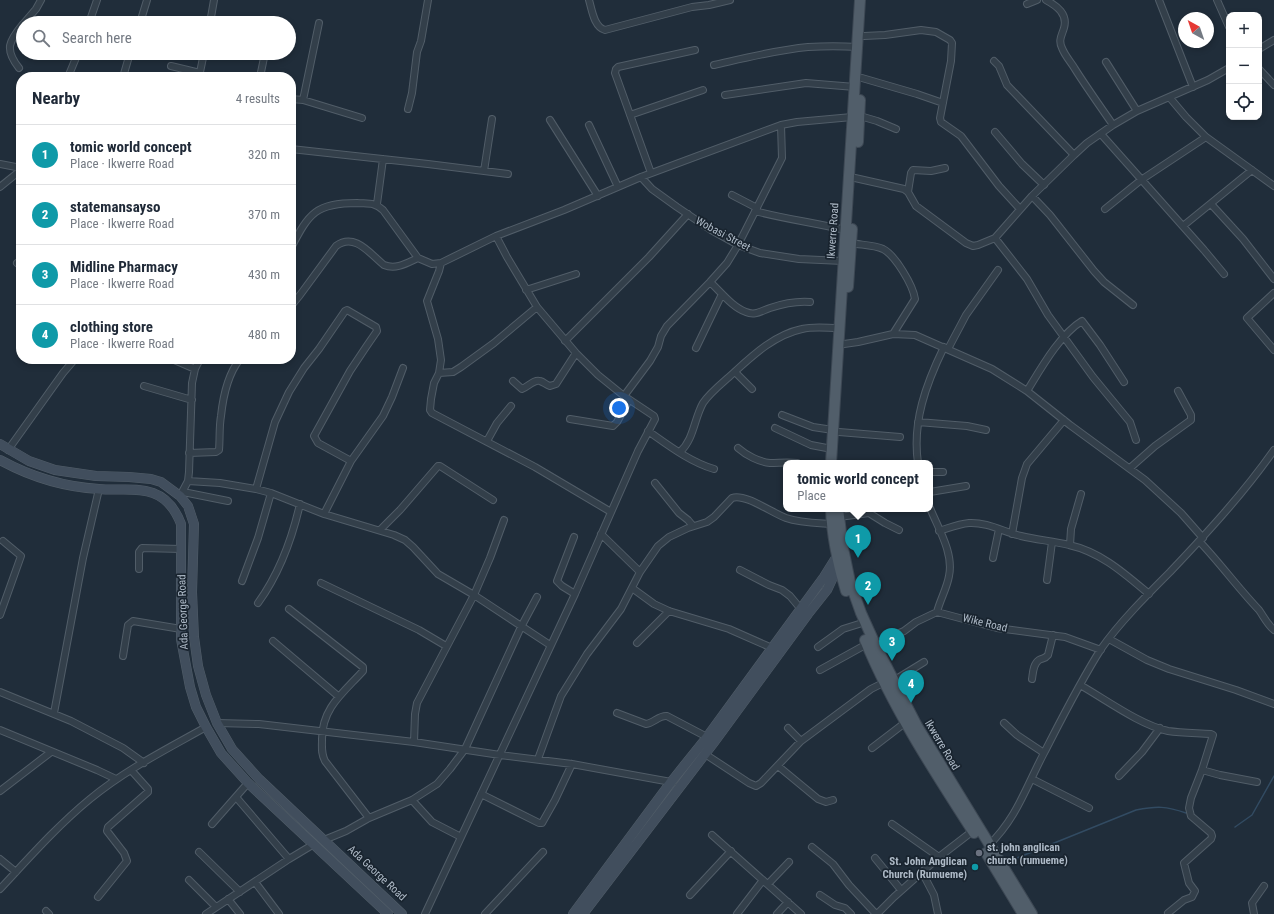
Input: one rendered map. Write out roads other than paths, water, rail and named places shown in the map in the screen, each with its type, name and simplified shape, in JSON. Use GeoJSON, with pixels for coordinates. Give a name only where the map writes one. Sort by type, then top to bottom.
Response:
{"type":"FeatureCollection","features":[{"type":"Feature","properties":{"kind":"main road","name":"Ikwerre Road"},"geometry":{"type":"LineString","coordinates":[[837,460],[838,328],[845,230],[854,156],[856,116],[855,87],[860,0]]}},
{"type":"Feature","properties":{"kind":"main road","name":"Ikwerre Road"},"geometry":{"type":"LineString","coordinates":[[856,116],[862,78],[866,0]]}},
{"type":"Feature","properties":{"kind":"main road","name":"Ikwerre Road"},"geometry":{"type":"LineString","coordinates":[[831,460],[836,431],[852,243],[856,178],[854,156]]}},
{"type":"Feature","properties":{"kind":"main road","name":"Ada George Road"},"geometry":{"type":"LineString","coordinates":[[0,444],[8,450],[29,460],[55,470],[96,476],[151,479],[161,482],[182,494],[194,524],[192,592],[195,644],[198,666],[206,695],[217,723],[232,749],[259,779],[402,914]]}},
{"type":"Feature","properties":{"kind":"main road","name":"Ada George Road"},"geometry":{"type":"LineString","coordinates":[[0,461],[22,472],[71,486],[145,491],[155,493],[164,499],[177,515],[181,524],[181,639],[190,687],[196,707],[206,727],[221,753],[248,783],[388,914]]}},
{"type":"Feature","properties":{"kind":"main road","name":"Ikwerre Road"},"geometry":{"type":"LineString","coordinates":[[831,512],[831,524],[836,557],[840,570],[861,613],[871,644]]}},
{"type":"Feature","properties":{"kind":"main road","name":"Ikwerre Road"},"geometry":{"type":"LineString","coordinates":[[839,513],[843,548],[840,570]]}},
{"type":"Feature","properties":{"kind":"main road"},"geometry":{"type":"LineString","coordinates":[[573,914],[671,782],[707,737],[824,577],[843,548]]}},
{"type":"Feature","properties":{"kind":"main road"},"geometry":{"type":"LineString","coordinates":[[824,577],[840,570]]}},
{"type":"Feature","properties":{"kind":"main road"},"geometry":{"type":"LineString","coordinates":[[583,914],[678,787],[705,754],[827,590],[840,570]]}},
{"type":"Feature","properties":{"kind":"main road","name":"Ikwerre Road"},"geometry":{"type":"LineString","coordinates":[[848,586],[859,624],[871,644],[906,722],[931,766],[975,829]]}},
{"type":"Feature","properties":{"kind":"main road"},"geometry":{"type":"LineString","coordinates":[[827,590],[836,587],[848,586]]}},
{"type":"Feature","properties":{"kind":"main road","name":"Ikwerre Road"},"geometry":{"type":"LineString","coordinates":[[889,682],[917,726],[1023,914]]}},
{"type":"Feature","properties":{"kind":"main road","name":"Ikwerre Road"},"geometry":{"type":"LineString","coordinates":[[986,848],[1032,914]]}},
{"type":"Feature","properties":{"kind":"street"},"geometry":{"type":"LineString","coordinates":[[30,16],[41,0]]}},
{"type":"Feature","properties":{"kind":"street"},"geometry":{"type":"LineString","coordinates":[[91,16],[97,0]]}},
{"type":"Feature","properties":{"kind":"street"},"geometry":{"type":"LineString","coordinates":[[142,16],[147,0]]}},
{"type":"Feature","properties":{"kind":"street"},"geometry":{"type":"LineString","coordinates":[[211,16],[214,0]]}},
{"type":"Feature","properties":{"kind":"street"},"geometry":{"type":"LineString","coordinates":[[408,109],[412,93],[417,52],[422,36],[428,0]]}},
{"type":"Feature","properties":{"kind":"street"},"geometry":{"type":"LineString","coordinates":[[589,0],[595,20],[600,28],[605,30],[693,3],[709,5],[730,0]]}},
{"type":"Feature","properties":{"kind":"street"},"geometry":{"type":"LineString","coordinates":[[1027,4],[1037,0]]}},
{"type":"Feature","properties":{"kind":"street"},"geometry":{"type":"LineString","coordinates":[[1046,0],[1061,10],[1065,19],[1060,42],[1062,48],[1113,125]]}},
{"type":"Feature","properties":{"kind":"street"},"geometry":{"type":"LineString","coordinates":[[1159,0],[1193,87]]}},
{"type":"Feature","properties":{"kind":"street"},"geometry":{"type":"LineString","coordinates":[[1216,0],[1226,21]]}},
{"type":"Feature","properties":{"kind":"street"},"geometry":{"type":"LineString","coordinates":[[303,100],[319,24]]}},
{"type":"Feature","properties":{"kind":"street"},"geometry":{"type":"LineString","coordinates":[[864,36],[885,35],[921,30],[936,32],[950,40],[952,43],[951,61],[940,118],[941,122],[961,136],[999,186],[1020,209]]}},
{"type":"Feature","properties":{"kind":"street"},"geometry":{"type":"LineString","coordinates":[[16,33],[11,39],[9,45],[13,61],[19,68]]}},
{"type":"Feature","properties":{"kind":"street"},"geometry":{"type":"LineString","coordinates":[[1261,48],[1274,40]]}},
{"type":"Feature","properties":{"kind":"street"},"geometry":{"type":"LineString","coordinates":[[714,65],[807,47],[858,47]]}},
{"type":"Feature","properties":{"kind":"street"},"geometry":{"type":"LineString","coordinates":[[651,173],[615,73],[616,69],[618,67],[695,50]]}},
{"type":"Feature","properties":{"kind":"street"},"geometry":{"type":"LineString","coordinates":[[70,72],[75,60]]}},
{"type":"Feature","properties":{"kind":"street"},"geometry":{"type":"LineString","coordinates":[[124,72],[128,60]]}},
{"type":"Feature","properties":{"kind":"street"},"geometry":{"type":"LineString","coordinates":[[201,72],[203,60]]}},
{"type":"Feature","properties":{"kind":"street"},"geometry":{"type":"LineString","coordinates":[[261,72],[264,60]]}},
{"type":"Feature","properties":{"kind":"street"},"geometry":{"type":"LineString","coordinates":[[994,61],[999,66],[1007,85],[1074,156]]}},
{"type":"Feature","properties":{"kind":"street"},"geometry":{"type":"LineString","coordinates":[[1106,62],[1137,111]]}},
{"type":"Feature","properties":{"kind":"street"},"geometry":{"type":"LineString","coordinates":[[170,66],[190,72]]}},
{"type":"Feature","properties":{"kind":"street"},"geometry":{"type":"LineString","coordinates":[[856,178],[904,189],[908,192],[916,206],[966,243],[972,246],[978,245],[995,238],[1032,196],[1087,143],[1137,111],[1170,98],[1226,70]]}},
{"type":"Feature","properties":{"kind":"street"},"geometry":{"type":"LineString","coordinates":[[1262,71],[1274,85]]}},
{"type":"Feature","properties":{"kind":"street"},"geometry":{"type":"LineString","coordinates":[[862,78],[943,103]]}},
{"type":"Feature","properties":{"kind":"street"},"geometry":{"type":"LineString","coordinates":[[725,95],[806,84],[855,87]]}},
{"type":"Feature","properties":{"kind":"street"},"geometry":{"type":"LineString","coordinates":[[630,115],[703,90]]}},
{"type":"Feature","properties":{"kind":"street"},"geometry":{"type":"LineString","coordinates":[[1170,98],[1206,137],[1274,186]]}},
{"type":"Feature","properties":{"kind":"street"},"geometry":{"type":"LineString","coordinates":[[296,99],[303,100],[362,118]]}},
{"type":"Feature","properties":{"kind":"street"},"geometry":{"type":"LineString","coordinates":[[296,240],[308,220],[320,208],[341,203],[377,204],[418,258],[432,264],[441,263],[496,236],[564,210],[651,173],[781,124],[856,116],[877,121],[896,129]]}},
{"type":"Feature","properties":{"kind":"street"},"geometry":{"type":"LineString","coordinates":[[484,171],[492,119]]}},
{"type":"Feature","properties":{"kind":"street"},"geometry":{"type":"LineString","coordinates":[[550,120],[598,196]]}},
{"type":"Feature","properties":{"kind":"street"},"geometry":{"type":"LineString","coordinates":[[570,419],[613,426],[617,422],[627,398],[658,347],[661,336],[667,326],[727,263],[738,244],[782,158],[781,124]]}},
{"type":"Feature","properties":{"kind":"street"},"geometry":{"type":"LineString","coordinates":[[589,125],[618,187]]}},
{"type":"Feature","properties":{"kind":"street"},"geometry":{"type":"LineString","coordinates":[[995,132],[1022,164],[1044,185]]}},
{"type":"Feature","properties":{"kind":"street"},"geometry":{"type":"LineString","coordinates":[[1101,134],[1224,274]]}},
{"type":"Feature","properties":{"kind":"street"},"geometry":{"type":"LineString","coordinates":[[1105,209],[1142,180],[1206,137]]}},
{"type":"Feature","properties":{"kind":"street"},"geometry":{"type":"LineString","coordinates":[[296,150],[508,174]]}},
{"type":"Feature","properties":{"kind":"street"},"geometry":{"type":"LineString","coordinates":[[377,204],[383,159]]}},
{"type":"Feature","properties":{"kind":"street"},"geometry":{"type":"LineString","coordinates":[[0,164],[16,168]]}},
{"type":"Feature","properties":{"kind":"street"},"geometry":{"type":"LineString","coordinates":[[908,192],[911,173],[913,170],[931,171],[945,168]]}},
{"type":"Feature","properties":{"kind":"street"},"geometry":{"type":"LineString","coordinates":[[1183,226],[1252,170]]}},
{"type":"Feature","properties":{"kind":"street"},"geometry":{"type":"LineString","coordinates":[[0,187],[16,173]]}},
{"type":"Feature","properties":{"kind":"street","name":"Wobasi Street"},"geometry":{"type":"LineString","coordinates":[[641,177],[652,189],[688,214],[738,244],[760,253],[799,259],[843,261]]}},
{"type":"Feature","properties":{"kind":"street"},"geometry":{"type":"LineString","coordinates":[[732,195],[756,209],[779,218],[845,230]]}},
{"type":"Feature","properties":{"kind":"street"},"geometry":{"type":"LineString","coordinates":[[1032,196],[1050,215],[1104,282],[1133,305]]}},
{"type":"Feature","properties":{"kind":"street"},"geometry":{"type":"LineString","coordinates":[[1211,204],[1243,239],[1274,279]]}},
{"type":"Feature","properties":{"kind":"street"},"geometry":{"type":"LineString","coordinates":[[565,341],[638,268],[688,214]]}},
{"type":"Feature","properties":{"kind":"street"},"geometry":{"type":"LineString","coordinates":[[425,914],[575,594],[638,451],[655,419],[655,417],[627,398],[598,375],[565,341],[536,306],[496,236]]}},
{"type":"Feature","properties":{"kind":"street"},"geometry":{"type":"LineString","coordinates":[[995,238],[1027,279],[1048,315],[1093,377],[1130,422],[1136,440]]}},
{"type":"Feature","properties":{"kind":"street"},"geometry":{"type":"LineString","coordinates":[[296,300],[336,246],[342,242],[349,240],[363,247],[384,266],[389,267],[403,265],[418,258]]}},
{"type":"Feature","properties":{"kind":"street"},"geometry":{"type":"LineString","coordinates":[[852,243],[878,247],[890,254],[912,288],[915,299],[893,334]]}},
{"type":"Feature","properties":{"kind":"street"},"geometry":{"type":"LineString","coordinates":[[441,263],[427,301],[439,343],[441,360],[431,399],[430,410],[432,413],[448,423],[487,441],[560,481],[611,512]]}},
{"type":"Feature","properties":{"kind":"street"},"geometry":{"type":"LineString","coordinates":[[918,460],[916,437],[927,385],[946,348],[966,315],[998,270]]}},
{"type":"Feature","properties":{"kind":"street"},"geometry":{"type":"LineString","coordinates":[[526,290],[576,274]]}},
{"type":"Feature","properties":{"kind":"street"},"geometry":{"type":"LineString","coordinates":[[710,282],[737,308],[749,314],[755,314],[770,308],[810,302]]}},
{"type":"Feature","properties":{"kind":"street"},"geometry":{"type":"LineString","coordinates":[[1274,293],[1247,318],[1274,350]]}},
{"type":"Feature","properties":{"kind":"street"},"geometry":{"type":"LineString","coordinates":[[696,348],[722,294]]}},
{"type":"Feature","properties":{"kind":"street"},"geometry":{"type":"LineString","coordinates":[[439,372],[453,372],[461,367],[494,343],[536,306]]}},
{"type":"Feature","properties":{"kind":"street"},"geometry":{"type":"LineString","coordinates":[[256,489],[275,422],[289,392],[304,368],[347,310],[376,327],[377,331],[350,371],[314,436],[318,443],[351,461]]}},
{"type":"Feature","properties":{"kind":"street"},"geometry":{"type":"LineString","coordinates":[[1027,391],[1042,367],[1065,337],[1078,323],[1082,321],[1100,345],[1124,382]]}},
{"type":"Feature","properties":{"kind":"street"},"geometry":{"type":"LineString","coordinates":[[680,452],[691,436],[700,409],[710,395],[757,352],[792,332],[802,329],[838,328]]}},
{"type":"Feature","properties":{"kind":"street"},"geometry":{"type":"LineString","coordinates":[[844,344],[893,334],[915,334],[992,369],[1027,391],[1130,468],[1163,496],[1201,539],[1274,630]]}},
{"type":"Feature","properties":{"kind":"street"},"geometry":{"type":"LineString","coordinates":[[513,381],[522,389],[536,381],[540,381],[550,386],[556,384],[576,353]]}},
{"type":"Feature","properties":{"kind":"street"},"geometry":{"type":"LineString","coordinates":[[8,450],[71,364]]}},
{"type":"Feature","properties":{"kind":"street"},"geometry":{"type":"LineString","coordinates":[[184,364],[195,369]]}},
{"type":"Feature","properties":{"kind":"street"},"geometry":{"type":"LineString","coordinates":[[198,364],[192,383],[188,481],[182,494],[228,501]]}},
{"type":"Feature","properties":{"kind":"street"},"geometry":{"type":"LineString","coordinates":[[189,453],[216,452],[218,450],[224,400],[232,374],[237,364]]}},
{"type":"Feature","properties":{"kind":"street"},"geometry":{"type":"LineString","coordinates":[[324,514],[351,461],[383,416],[403,368]]}},
{"type":"Feature","properties":{"kind":"street"},"geometry":{"type":"LineString","coordinates":[[735,372],[752,389]]}},
{"type":"Feature","properties":{"kind":"street"},"geometry":{"type":"LineString","coordinates":[[144,386],[192,400]]}},
{"type":"Feature","properties":{"kind":"street"},"geometry":{"type":"LineString","coordinates":[[1130,468],[1155,446],[1190,420],[1191,415],[1178,391]]}},
{"type":"Feature","properties":{"kind":"street"},"geometry":{"type":"LineString","coordinates":[[487,441],[497,423],[511,406]]}},
{"type":"Feature","properties":{"kind":"street"},"geometry":{"type":"LineString","coordinates":[[782,416],[813,427],[836,431],[900,437]]}},
{"type":"Feature","properties":{"kind":"street"},"geometry":{"type":"LineString","coordinates":[[1012,534],[1022,478],[1027,464],[1064,420]]}},
{"type":"Feature","properties":{"kind":"street"},"geometry":{"type":"LineString","coordinates":[[918,422],[967,426],[986,430]]}},
{"type":"Feature","properties":{"kind":"street"},"geometry":{"type":"LineString","coordinates":[[775,428],[811,445],[832,449]]}},
{"type":"Feature","properties":{"kind":"street"},"geometry":{"type":"LineString","coordinates":[[648,431],[680,452],[714,470]]}},
{"type":"Feature","properties":{"kind":"street"},"geometry":{"type":"LineString","coordinates":[[738,448],[744,453],[768,463],[783,461]]}},
{"type":"Feature","properties":{"kind":"street"},"geometry":{"type":"LineString","coordinates":[[986,848],[1001,833],[1014,814],[1080,685],[1101,650],[1149,594],[1232,505],[1259,472],[1274,450]]}},
{"type":"Feature","properties":{"kind":"street"},"geometry":{"type":"LineString","coordinates":[[380,530],[400,510],[438,466],[494,500]]}},
{"type":"Feature","properties":{"kind":"street"},"geometry":{"type":"LineString","coordinates":[[933,472],[943,472]]}},
{"type":"Feature","properties":{"kind":"street"},"geometry":{"type":"LineString","coordinates":[[188,481],[226,484],[256,489],[324,514],[380,530],[405,540],[438,574],[474,595],[550,645]]}},
{"type":"Feature","properties":{"kind":"street"},"geometry":{"type":"LineString","coordinates":[[655,483],[679,513],[694,526]]}},
{"type":"Feature","properties":{"kind":"street"},"geometry":{"type":"LineString","coordinates":[[933,492],[966,486]]}},
{"type":"Feature","properties":{"kind":"street"},"geometry":{"type":"LineString","coordinates":[[54,713],[83,558],[98,489]]}},
{"type":"Feature","properties":{"kind":"street"},"geometry":{"type":"LineString","coordinates":[[242,581],[272,494]]}},
{"type":"Feature","properties":{"kind":"street"},"geometry":{"type":"LineString","coordinates":[[1070,545],[1071,528],[1081,494]]}},
{"type":"Feature","properties":{"kind":"street"},"geometry":{"type":"LineString","coordinates":[[538,759],[561,696],[587,654],[621,609],[640,572],[658,546],[669,537],[707,522],[714,517],[732,498],[735,497],[740,497],[788,519],[801,522],[831,524]]}},
{"type":"Feature","properties":{"kind":"street"},"geometry":{"type":"LineString","coordinates":[[258,603],[267,590],[285,552],[296,523],[300,504]]}},
{"type":"Feature","properties":{"kind":"street"},"geometry":{"type":"LineString","coordinates":[[820,670],[871,644],[904,631],[916,622],[937,612],[950,572],[945,543],[932,512]]}},
{"type":"Feature","properties":{"kind":"street"},"geometry":{"type":"LineString","coordinates":[[839,513],[869,513],[899,530]]}},
{"type":"Feature","properties":{"kind":"street"},"geometry":{"type":"LineString","coordinates":[[414,742],[417,703],[474,595],[504,520]]}},
{"type":"Feature","properties":{"kind":"street"},"geometry":{"type":"LineString","coordinates":[[939,531],[969,523],[980,524],[1012,534],[1070,545],[1092,553],[1105,560],[1149,594]]}},
{"type":"Feature","properties":{"kind":"street"},"geometry":{"type":"LineString","coordinates":[[992,558],[999,529]]}},
{"type":"Feature","properties":{"kind":"street"},"geometry":{"type":"LineString","coordinates":[[601,534],[640,572]]}},
{"type":"Feature","properties":{"kind":"street"},"geometry":{"type":"LineString","coordinates":[[574,537],[557,581],[575,594]]}},
{"type":"Feature","properties":{"kind":"street"},"geometry":{"type":"LineString","coordinates":[[0,615],[20,556],[3,541]]}},
{"type":"Feature","properties":{"kind":"street"},"geometry":{"type":"LineString","coordinates":[[1047,580],[1052,542]]}},
{"type":"Feature","properties":{"kind":"street"},"geometry":{"type":"LineString","coordinates":[[139,569],[139,552],[142,548],[181,549]]}},
{"type":"Feature","properties":{"kind":"street"},"geometry":{"type":"LineString","coordinates":[[740,570],[782,590],[790,596],[800,608]]}},
{"type":"Feature","properties":{"kind":"street"},"geometry":{"type":"LineString","coordinates":[[321,583],[418,630],[446,646]]}},
{"type":"Feature","properties":{"kind":"street"},"geometry":{"type":"LineString","coordinates":[[632,588],[654,604],[669,611],[729,629],[772,648]]}},
{"type":"Feature","properties":{"kind":"street"},"geometry":{"type":"LineString","coordinates":[[324,840],[346,831],[369,818],[412,800],[437,784],[465,749],[521,627],[537,597]]}},
{"type":"Feature","properties":{"kind":"street"},"geometry":{"type":"LineString","coordinates":[[289,609],[363,667],[363,672],[338,696],[324,719],[322,731],[322,755],[369,818]]}},
{"type":"Feature","properties":{"kind":"street"},"geometry":{"type":"LineString","coordinates":[[637,642],[669,611]]}},
{"type":"Feature","properties":{"kind":"street","name":"Wike Road"},"geometry":{"type":"LineString","coordinates":[[937,612],[997,628],[1065,637],[1101,650]]}},
{"type":"Feature","properties":{"kind":"street"},"geometry":{"type":"LineString","coordinates":[[123,656],[128,626],[133,621],[181,629]]}},
{"type":"Feature","properties":{"kind":"street"},"geometry":{"type":"LineString","coordinates":[[818,647],[843,629],[859,624]]}},
{"type":"Feature","properties":{"kind":"street"},"geometry":{"type":"LineString","coordinates":[[1032,679],[1035,664],[1046,658],[1048,655],[1053,635]]}},
{"type":"Feature","properties":{"kind":"street"},"geometry":{"type":"LineString","coordinates":[[1109,639],[1147,660],[1169,670],[1236,690],[1274,704]]}},
{"type":"Feature","properties":{"kind":"street"},"geometry":{"type":"LineString","coordinates":[[273,641],[338,696]]}},
{"type":"Feature","properties":{"kind":"street"},"geometry":{"type":"LineString","coordinates":[[705,754],[756,786],[761,783],[801,741],[871,689],[889,682],[924,662]]}},
{"type":"Feature","properties":{"kind":"street"},"geometry":{"type":"LineString","coordinates":[[1080,685],[1132,715],[1160,728],[1169,731],[1212,734],[1189,808],[1191,816],[1211,833],[1212,836],[1211,839],[1184,863],[1189,883],[1194,891],[1192,897],[1184,900],[1168,913]]}},
{"type":"Feature","properties":{"kind":"street"},"geometry":{"type":"LineString","coordinates":[[0,692],[71,720],[144,762]]}},
{"type":"Feature","properties":{"kind":"street"},"geometry":{"type":"LineString","coordinates":[[617,713],[646,724],[660,717],[667,716],[707,737]]}},
{"type":"Feature","properties":{"kind":"street"},"geometry":{"type":"LineString","coordinates":[[872,748],[906,722]]}},
{"type":"Feature","properties":{"kind":"street"},"geometry":{"type":"LineString","coordinates":[[217,723],[259,724],[414,742],[572,764],[671,782]]}},
{"type":"Feature","properties":{"kind":"street"},"geometry":{"type":"LineString","coordinates":[[1004,723],[1017,735],[1044,753]]}},
{"type":"Feature","properties":{"kind":"street"},"geometry":{"type":"LineString","coordinates":[[0,889],[58,828],[90,798],[116,779],[206,727]]}},
{"type":"Feature","properties":{"kind":"street"},"geometry":{"type":"LineString","coordinates":[[788,728],[801,741]]}},
{"type":"Feature","properties":{"kind":"street"},"geometry":{"type":"LineString","coordinates":[[1119,776],[1142,752],[1160,728]]}},
{"type":"Feature","properties":{"kind":"street"},"geometry":{"type":"LineString","coordinates":[[0,730],[116,779]]}},
{"type":"Feature","properties":{"kind":"street"},"geometry":{"type":"LineString","coordinates":[[0,791],[51,752]]}},
{"type":"Feature","properties":{"kind":"street"},"geometry":{"type":"LineString","coordinates":[[481,794],[539,824],[542,823],[555,800],[572,764]]}},
{"type":"Feature","properties":{"kind":"street"},"geometry":{"type":"LineString","coordinates":[[778,766],[818,799],[826,802],[833,800]]}},
{"type":"Feature","properties":{"kind":"street"},"geometry":{"type":"LineString","coordinates":[[98,897],[128,861],[108,831],[108,827],[148,792],[148,789],[131,770]]}},
{"type":"Feature","properties":{"kind":"street"},"geometry":{"type":"LineString","coordinates":[[1202,770],[1257,782]]}},
{"type":"Feature","properties":{"kind":"street"},"geometry":{"type":"LineString","coordinates":[[1032,779],[1089,808]]}},
{"type":"Feature","properties":{"kind":"street"},"geometry":{"type":"LineString","coordinates":[[212,824],[248,783]]}},
{"type":"Feature","properties":{"kind":"street"},"geometry":{"type":"LineString","coordinates":[[236,797],[289,859]]}},
{"type":"Feature","properties":{"kind":"street"},"geometry":{"type":"LineString","coordinates":[[412,800],[432,822],[461,837]]}},
{"type":"Feature","properties":{"kind":"street"},"geometry":{"type":"LineString","coordinates":[[892,824],[940,857]]}},
{"type":"Feature","properties":{"kind":"street"},"geometry":{"type":"LineString","coordinates":[[812,847],[833,864],[849,885],[876,914],[901,890],[975,829]]}},
{"type":"Feature","properties":{"kind":"street"},"geometry":{"type":"LineString","coordinates":[[712,835],[801,914]]}},
{"type":"Feature","properties":{"kind":"street"},"geometry":{"type":"LineString","coordinates":[[206,914],[314,844]]}},
{"type":"Feature","properties":{"kind":"street"},"geometry":{"type":"LineString","coordinates":[[690,895],[731,851]]}},
{"type":"Feature","properties":{"kind":"street"},"geometry":{"type":"LineString","coordinates":[[199,852],[240,892]]}},
{"type":"Feature","properties":{"kind":"street"},"geometry":{"type":"LineString","coordinates":[[485,914],[543,852]]}},
{"type":"Feature","properties":{"kind":"street"},"geometry":{"type":"LineString","coordinates":[[874,858],[901,890]]}},
{"type":"Feature","properties":{"kind":"street"},"geometry":{"type":"LineString","coordinates":[[0,859],[16,872]]}},
{"type":"Feature","properties":{"kind":"street"},"geometry":{"type":"LineString","coordinates":[[738,914],[766,882],[789,862]]}},
{"type":"Feature","properties":{"kind":"street"},"geometry":{"type":"LineString","coordinates":[[922,872],[934,895],[938,914]]}},
{"type":"Feature","properties":{"kind":"street"},"geometry":{"type":"LineString","coordinates":[[189,880],[216,907]]}},
{"type":"Feature","properties":{"kind":"street"},"geometry":{"type":"LineString","coordinates":[[255,882],[279,914]]}},
{"type":"Feature","properties":{"kind":"street"},"geometry":{"type":"LineString","coordinates":[[1254,914],[1252,903],[1264,886]]}},
{"type":"Feature","properties":{"kind":"street"},"geometry":{"type":"LineString","coordinates":[[820,895],[835,905],[844,908],[851,914]]}},
{"type":"Feature","properties":{"kind":"street"},"geometry":{"type":"LineString","coordinates":[[228,899],[240,914]]}},
{"type":"Feature","properties":{"kind":"street"},"geometry":{"type":"LineString","coordinates":[[777,914],[788,902]]}},
{"type":"Feature","properties":{"kind":"waterway"},"geometry":{"type":"LineString","coordinates":[[1235,827],[1252,815],[1274,776]]}},
{"type":"Feature","properties":{"kind":"waterway"},"geometry":{"type":"LineString","coordinates":[[1017,858],[1136,810],[1161,807],[1186,813]]}},
{"type":"Feature","properties":{"kind":"place","name":"tomic world concept"},"geometry":{"type":"Point","coordinates":[858,558]}},
{"type":"Feature","properties":{"kind":"place","name":"statemansayso"},"geometry":{"type":"Point","coordinates":[868,605]}},
{"type":"Feature","properties":{"kind":"place","name":"Midline Pharmacy"},"geometry":{"type":"Point","coordinates":[892,661]}},
{"type":"Feature","properties":{"kind":"place","name":"clothing store"},"geometry":{"type":"Point","coordinates":[911,703]}},
{"type":"Feature","properties":{"kind":"place","name":"st. john anglican church (rumueme)"},"geometry":{"type":"Point","coordinates":[979,853]}},
{"type":"Feature","properties":{"kind":"place","name":"St. John Anglican Church (Rumueme)"},"geometry":{"type":"Point","coordinates":[975,867]}}]}
